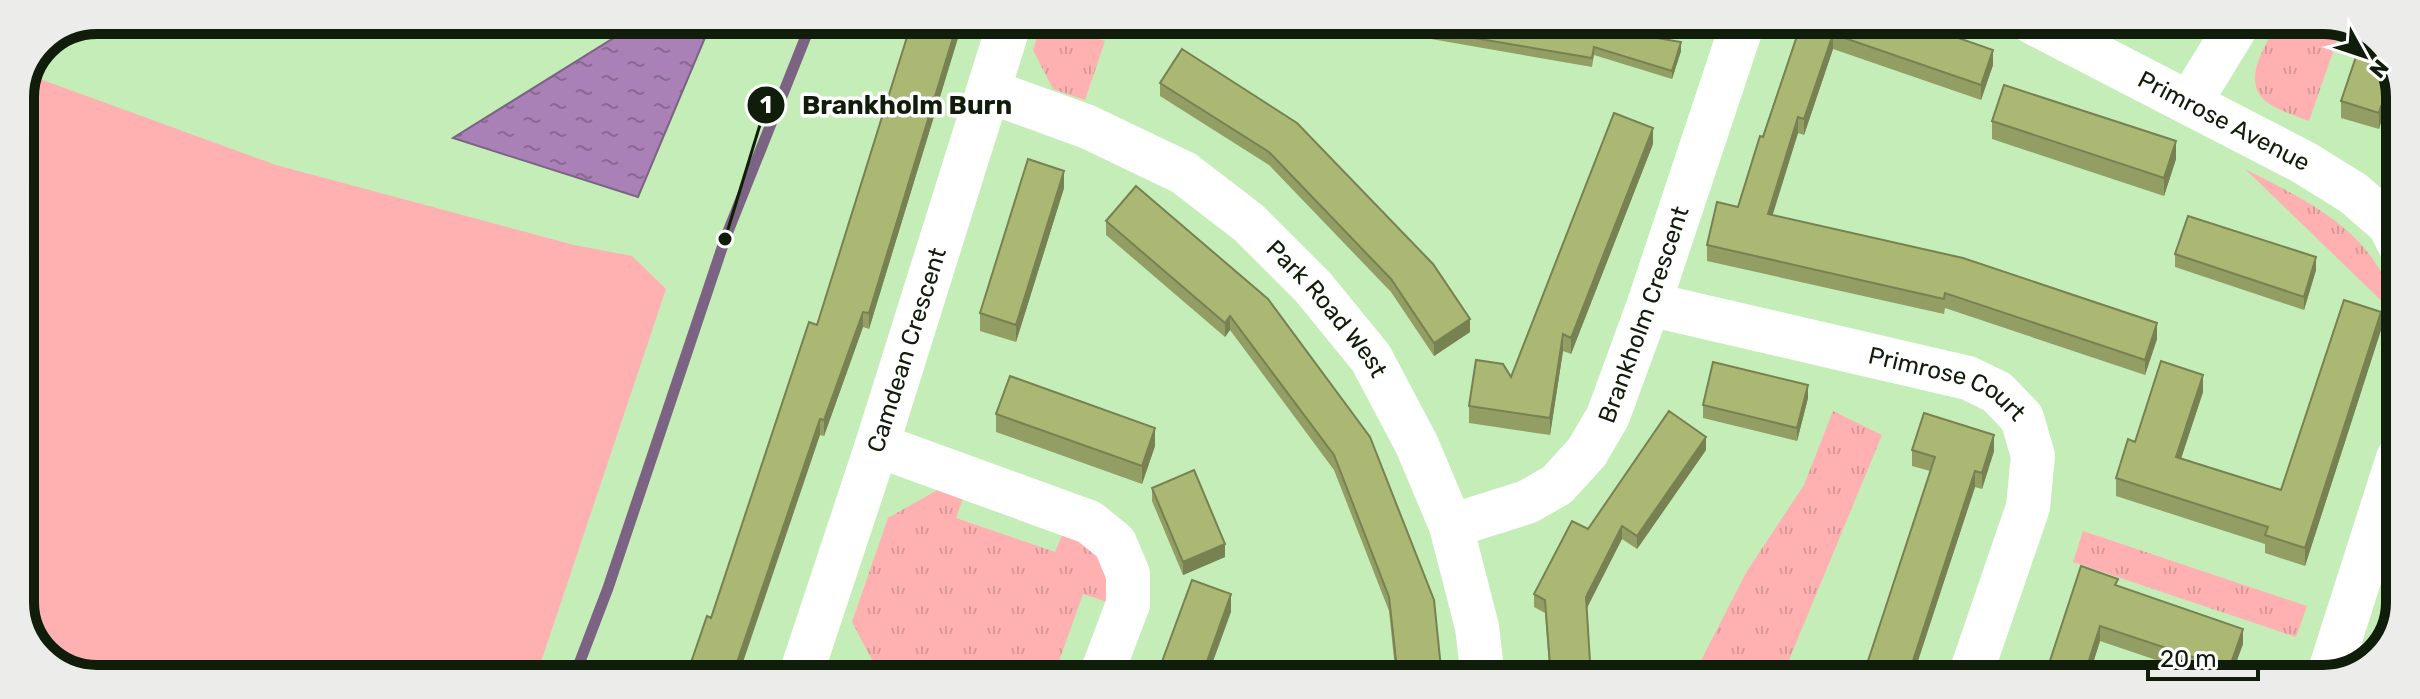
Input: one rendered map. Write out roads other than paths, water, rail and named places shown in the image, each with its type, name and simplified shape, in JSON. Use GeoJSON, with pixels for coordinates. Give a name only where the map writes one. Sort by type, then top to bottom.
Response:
{"type":"FeatureCollection","features":[{"type":"Feature","properties":{"kind":"street","name":"Camdean Crescent"},"geometry":{"type":"LineString","coordinates":[[815,665],[877,445],[1006,34]]}},
{"type":"Feature","properties":{"kind":"street","name":"Brankholm Crescent"},"geometry":{"type":"LineString","coordinates":[[1451,526],[1527,502],[1557,485],[1587,452],[1608,416],[1649,304],[1739,34]]}},
{"type":"Feature","properties":{"kind":"street","name":"Primrose Avenue"},"geometry":{"type":"LineString","coordinates":[[2056,34],[2303,162],[2353,193],[2386,221]]}},
{"type":"Feature","properties":{"kind":"street"},"geometry":{"type":"LineString","coordinates":[[2190,102],[2232,34]]}},
{"type":"Feature","properties":{"kind":"street","name":"Park Road West"},"geometry":{"type":"LineString","coordinates":[[989,91],[1088,127],[1184,173],[1249,223],[1313,287],[1371,358],[1417,445],[1451,526],[1477,627],[1481,665]]}},
{"type":"Feature","properties":{"kind":"street","name":"Primrose Court"},"geometry":{"type":"LineString","coordinates":[[1649,304],[1968,378],[1997,392],[2022,418],[2033,456],[2028,507],[1974,665]]}},
{"type":"Feature","properties":{"kind":"street"},"geometry":{"type":"LineString","coordinates":[[877,445],[1089,522],[1115,543],[1128,574],[1128,604],[1105,665]]}},
{"type":"Feature","properties":{"kind":"street"},"geometry":{"type":"LineString","coordinates":[[2332,664],[2386,496]]}},
{"type":"Feature","properties":{"kind":"water"},"geometry":{"type":"Polygon","coordinates":[[[620,34],[707,34],[638,197],[453,138],[620,34]]]}},
{"type":"Feature","properties":{"kind":"waterway"},"geometry":{"type":"LineString","coordinates":[[579,665],[608,588],[725,239],[807,34]]}},
{"type":"Feature","properties":{"kind":"place","name":"Brankholm Burn"},"geometry":{"type":"Point","coordinates":[725,239]}}]}
